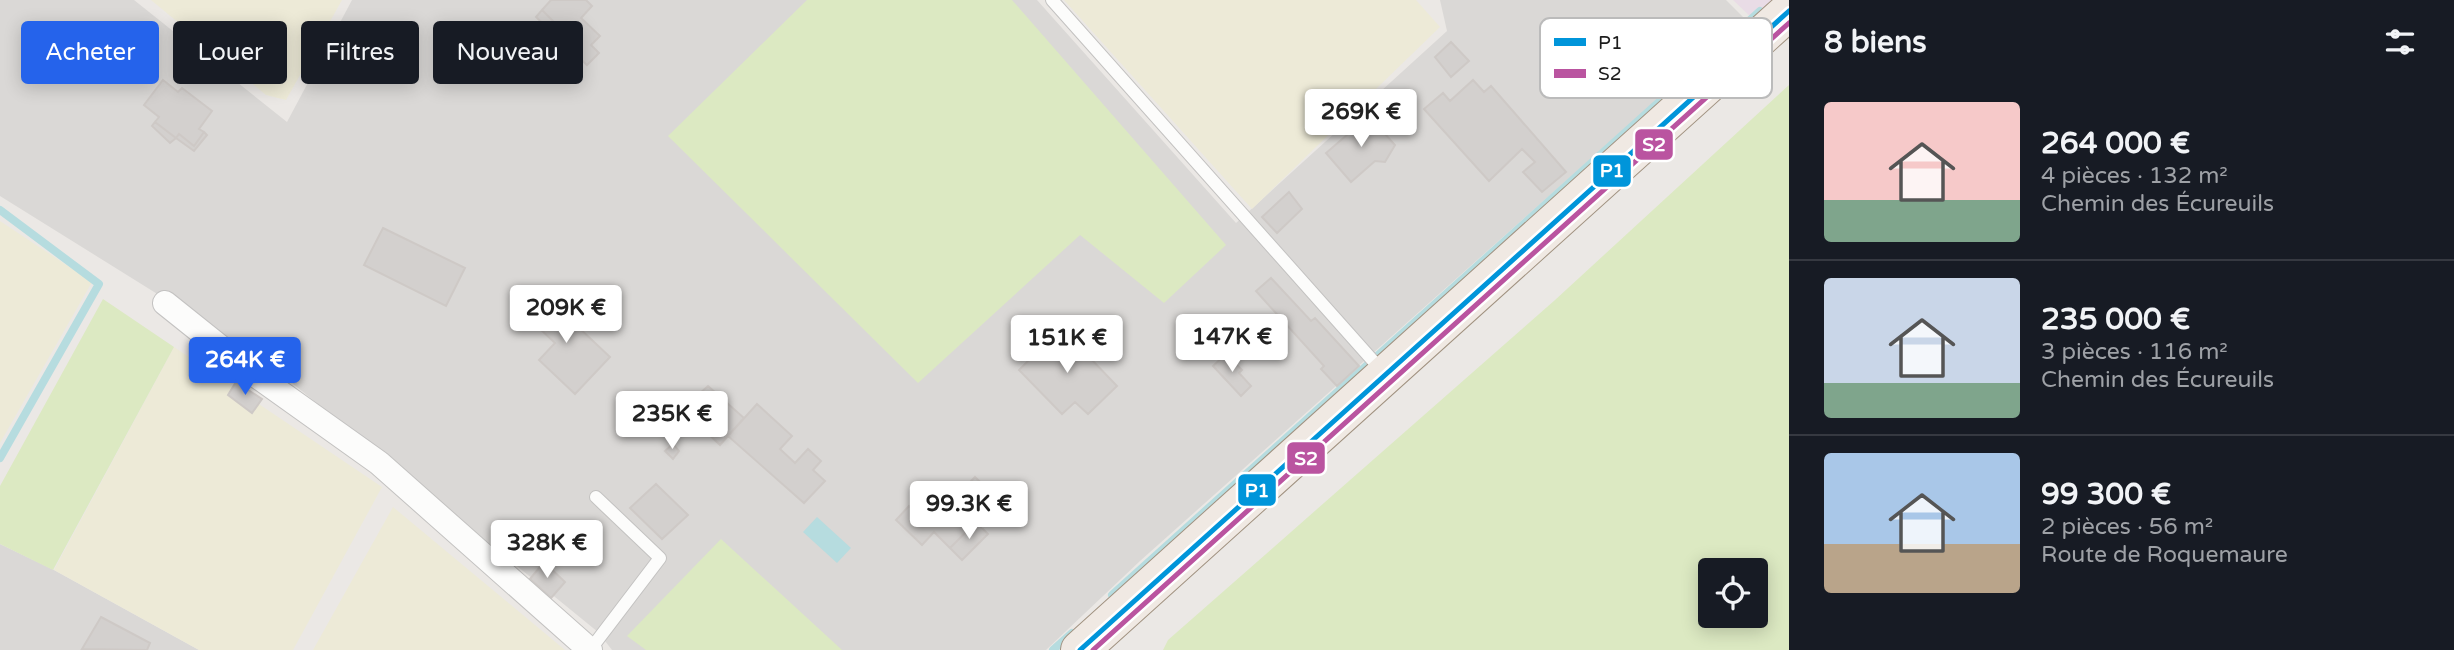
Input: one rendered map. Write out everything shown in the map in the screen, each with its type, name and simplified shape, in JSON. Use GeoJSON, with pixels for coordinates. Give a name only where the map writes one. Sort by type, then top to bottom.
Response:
{"type":"FeatureCollection","features":[{"type":"Feature","properties":{"kind":"main road"},"geometry":{"type":"LineString","coordinates":[[1772,26],[1789,11]]}},
{"type":"Feature","properties":{"kind":"main road"},"geometry":{"type":"LineString","coordinates":[[1080,650],[1693,98]]}},
{"type":"Feature","properties":{"kind":"street"},"geometry":{"type":"LineString","coordinates":[[165,303],[250,371],[379,463],[590,650]]}},
{"type":"Feature","properties":{"kind":"lane"},"geometry":{"type":"LineString","coordinates":[[1052,0],[1386,375]]}},
{"type":"Feature","properties":{"kind":"lane"},"geometry":{"type":"LineString","coordinates":[[590,650],[660,558],[596,497]]}},
{"type":"Feature","properties":{"kind":"shaded area"},"geometry":{"type":"Polygon","coordinates":[[[0,0],[134,0],[173,31],[173,84],[239,84],[287,122],[307,84],[419,84],[419,21],[341,21],[352,0],[1037,0],[1236,223],[1447,31],[1440,0],[1726,0],[1744,18],[1540,18],[1540,98],[1659,98],[1140,561],[1046,650],[612,650],[598,632],[265,361],[0,196],[0,0]]]}},
{"type":"Feature","properties":{"kind":"shaded area"},"geometry":{"type":"Polygon","coordinates":[[[151,0],[342,0],[330,21],[301,21],[301,73],[286,100],[266,95],[253,84],[287,84],[287,21],[176,21],[151,0]]]}},
{"type":"Feature","properties":{"kind":"shaded area"},"geometry":{"type":"Polygon","coordinates":[[[1064,0],[1416,0],[1440,27],[1252,209],[1064,0]]]}},
{"type":"Feature","properties":{"kind":"shaded area"},"geometry":{"type":"Polygon","coordinates":[[[1733,0],[1772,0],[1752,18],[1733,0]]]}},
{"type":"Feature","properties":{"kind":"shaded area"},"geometry":{"type":"Polygon","coordinates":[[[0,221],[92,282],[0,443],[0,221]]]}},
{"type":"Feature","properties":{"kind":"shaded area"},"geometry":{"type":"Polygon","coordinates":[[[174,347],[382,487],[293,650],[199,650],[54,570],[174,347]]]}},
{"type":"Feature","properties":{"kind":"shaded area"},"geometry":{"type":"Polygon","coordinates":[[[393,507],[565,650],[313,650],[393,507]]]}},
{"type":"Feature","properties":{"kind":"shaded area"},"geometry":{"type":"Polygon","coordinates":[[[0,544],[54,570],[199,650],[0,650],[0,544]]]}},
{"type":"Feature","properties":{"kind":"green space"},"geometry":{"type":"Polygon","coordinates":[[[807,0],[1012,0],[1226,245],[1164,303],[1080,235],[918,383],[668,136],[807,0]]]}},
{"type":"Feature","properties":{"kind":"green space"},"geometry":{"type":"Polygon","coordinates":[[[1789,85],[1789,650],[1163,650],[1168,640],[1555,300],[1789,85]]]}},
{"type":"Feature","properties":{"kind":"green space"},"geometry":{"type":"Polygon","coordinates":[[[103,299],[174,347],[53,570],[0,544],[0,486],[103,299]]]}},
{"type":"Feature","properties":{"kind":"green space"},"geometry":{"type":"Polygon","coordinates":[[[721,539],[842,650],[646,650],[627,636],[721,539]]]}},
{"type":"Feature","properties":{"kind":"water"},"geometry":{"type":"Polygon","coordinates":[[[817,517],[851,548],[837,563],[803,532],[817,517]]]}},
{"type":"Feature","properties":{"kind":"building"},"geometry":{"type":"Polygon","coordinates":[[[551,0],[586,0],[592,6],[581,18],[600,36],[591,45],[599,53],[587,65],[583,61],[583,21],[553,21],[542,10],[551,0]]]}},
{"type":"Feature","properties":{"kind":"building"},"geometry":{"type":"Polygon","coordinates":[[[542,10],[553,21],[540,21],[536,17],[542,10]]]}},
{"type":"Feature","properties":{"kind":"building"},"geometry":{"type":"Polygon","coordinates":[[[1451,42],[1469,61],[1451,77],[1435,57],[1451,42]]]}},
{"type":"Feature","properties":{"kind":"building"},"geometry":{"type":"Polygon","coordinates":[[[163,80],[178,92],[182,88],[212,111],[199,129],[204,132],[194,146],[179,134],[176,138],[155,122],[159,117],[144,105],[163,80]]]}},
{"type":"Feature","properties":{"kind":"building"},"geometry":{"type":"Polygon","coordinates":[[[1473,80],[1484,92],[1491,86],[1566,172],[1542,192],[1523,172],[1535,162],[1522,149],[1489,181],[1424,109],[1443,93],[1450,101],[1473,80]]]}},
{"type":"Feature","properties":{"kind":"building"},"geometry":{"type":"Polygon","coordinates":[[[1369,116],[1395,145],[1385,162],[1375,161],[1351,182],[1326,153],[1369,116]]]}},
{"type":"Feature","properties":{"kind":"building"},"geometry":{"type":"Polygon","coordinates":[[[155,122],[176,138],[170,143],[152,126],[155,122]]]}},
{"type":"Feature","properties":{"kind":"building"},"geometry":{"type":"Polygon","coordinates":[[[204,132],[207,135],[194,151],[176,138],[179,134],[194,146],[204,132]]]}},
{"type":"Feature","properties":{"kind":"building"},"geometry":{"type":"Polygon","coordinates":[[[1289,192],[1302,209],[1277,233],[1262,217],[1289,192]]]}},
{"type":"Feature","properties":{"kind":"building"},"geometry":{"type":"Polygon","coordinates":[[[383,228],[465,268],[446,306],[364,265],[383,228]]]}},
{"type":"Feature","properties":{"kind":"building"},"geometry":{"type":"Polygon","coordinates":[[[1271,278],[1311,321],[1315,318],[1359,366],[1337,386],[1321,369],[1324,366],[1256,291],[1271,278]]]}},
{"type":"Feature","properties":{"kind":"building"},"geometry":{"type":"Polygon","coordinates":[[[541,292],[610,357],[575,394],[539,360],[555,343],[522,312],[541,292]]]}},
{"type":"Feature","properties":{"kind":"building"},"geometry":{"type":"Polygon","coordinates":[[[1061,328],[1117,386],[1088,414],[1075,402],[1062,414],[1019,370],[1061,328]]]}},
{"type":"Feature","properties":{"kind":"building"},"geometry":{"type":"Polygon","coordinates":[[[1226,354],[1242,370],[1239,373],[1251,386],[1241,396],[1213,366],[1226,354]]]}},
{"type":"Feature","properties":{"kind":"building"},"geometry":{"type":"Polygon","coordinates":[[[236,382],[262,399],[252,413],[228,395],[236,382]]]}},
{"type":"Feature","properties":{"kind":"building"},"geometry":{"type":"Polygon","coordinates":[[[708,386],[744,418],[720,445],[682,409],[708,386]]]}},
{"type":"Feature","properties":{"kind":"building"},"geometry":{"type":"Polygon","coordinates":[[[757,404],[792,436],[780,449],[795,463],[808,449],[821,461],[813,470],[825,481],[804,503],[728,436],[757,404]]]}},
{"type":"Feature","properties":{"kind":"building"},"geometry":{"type":"Polygon","coordinates":[[[673,444],[679,451],[673,459],[665,451],[673,444]]]}},
{"type":"Feature","properties":{"kind":"building"},"geometry":{"type":"Polygon","coordinates":[[[975,477],[1003,504],[981,527],[976,522],[950,548],[934,532],[922,545],[896,520],[909,506],[917,514],[931,499],[943,510],[975,477]]]}},
{"type":"Feature","properties":{"kind":"building"},"geometry":{"type":"Polygon","coordinates":[[[656,484],[688,515],[662,539],[630,508],[656,484]]]}},
{"type":"Feature","properties":{"kind":"building"},"geometry":{"type":"Polygon","coordinates":[[[976,522],[988,534],[962,560],[950,548],[976,522]]]}},
{"type":"Feature","properties":{"kind":"building"},"geometry":{"type":"Polygon","coordinates":[[[544,562],[565,582],[551,598],[530,579],[544,562]]]}},
{"type":"Feature","properties":{"kind":"building"},"geometry":{"type":"Polygon","coordinates":[[[101,617],[150,643],[147,650],[82,649],[101,617]]]}},
{"type":"Feature","properties":{"kind":"waterway"},"geometry":{"type":"LineString","coordinates":[[1752,18],[1760,11]]}},
{"type":"Feature","properties":{"kind":"waterway"},"geometry":{"type":"LineString","coordinates":[[1112,595],[1663,98]]}},
{"type":"Feature","properties":{"kind":"waterway"},"geometry":{"type":"LineString","coordinates":[[0,210],[99,284],[0,458]]}},
{"type":"Feature","properties":{"kind":"waterway"},"geometry":{"type":"LineString","coordinates":[[1053,650],[1072,633]]}},
{"type":"Feature","properties":{"kind":"transit line","name":"P1"},"geometry":{"type":"LineString","coordinates":[[1772,26],[1789,11]]}},
{"type":"Feature","properties":{"kind":"transit line","name":"S2"},"geometry":{"type":"LineString","coordinates":[[1772,38],[1789,23]]}},
{"type":"Feature","properties":{"kind":"transit line","name":"P1"},"geometry":{"type":"LineString","coordinates":[[1080,650],[1692,98]]}},
{"type":"Feature","properties":{"kind":"transit line","name":"S2"},"geometry":{"type":"LineString","coordinates":[[1093,650],[1706,98]]}}]}
